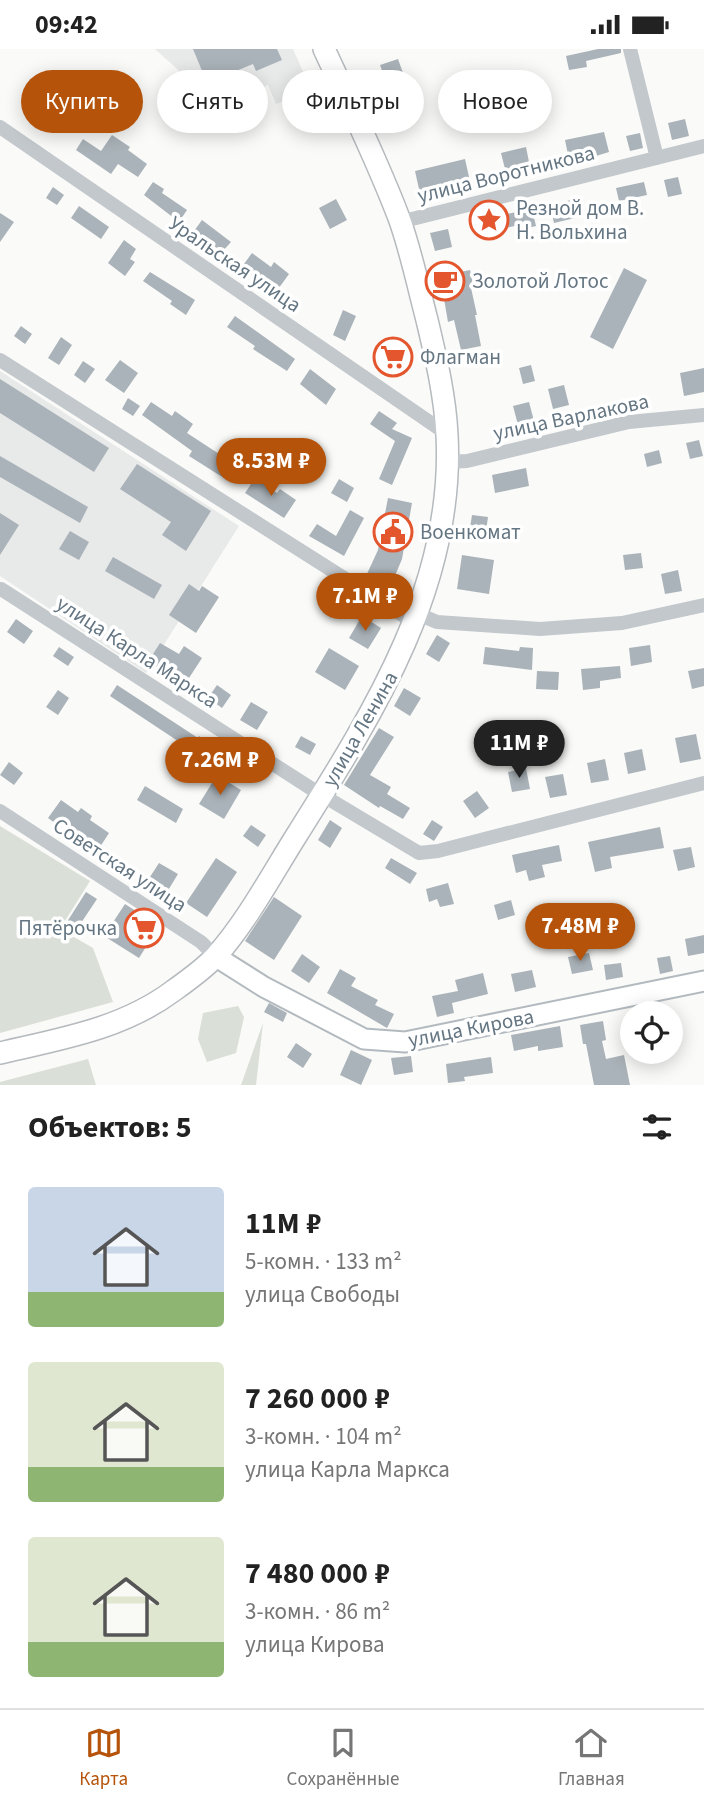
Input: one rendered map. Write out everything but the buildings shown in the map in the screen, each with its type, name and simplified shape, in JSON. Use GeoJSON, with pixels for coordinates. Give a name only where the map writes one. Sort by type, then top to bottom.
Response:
{"type":"FeatureCollection","features":[{"type":"Feature","properties":{"kind":"main road","name":"улица Ленина"},"geometry":{"type":"LineString","coordinates":[[0,1053],[79,1035],[117,1023],[153,1005],[215,956],[253,905],[322,795],[380,696],[416,619],[434,562],[441,525],[447,434],[441,376],[400,222],[364,134],[324,49]]}},
{"type":"Feature","properties":{"kind":"street"},"geometry":{"type":"LineString","coordinates":[[630,49],[657,158]]}},
{"type":"Feature","properties":{"kind":"street","name":"Уральская улица"},"geometry":{"type":"LineString","coordinates":[[0,127],[447,434]]}},
{"type":"Feature","properties":{"kind":"street","name":"улица Воротникова"},"geometry":{"type":"LineString","coordinates":[[400,222],[704,146]]}},
{"type":"Feature","properties":{"kind":"street"},"geometry":{"type":"LineString","coordinates":[[0,360],[416,619],[540,629],[622,623],[704,605]]}},
{"type":"Feature","properties":{"kind":"street","name":"улица Варлакова"},"geometry":{"type":"LineString","coordinates":[[447,462],[467,461],[629,422],[704,415]]}},
{"type":"Feature","properties":{"kind":"street","name":"улица Карла Маркса"},"geometry":{"type":"LineString","coordinates":[[1,589],[322,795],[419,853],[438,851],[704,783]]}},
{"type":"Feature","properties":{"kind":"street","name":"Советская улица"},"geometry":{"type":"LineString","coordinates":[[0,811],[201,942],[215,956]]}},
{"type":"Feature","properties":{"kind":"street","name":"улица Кирова"},"geometry":{"type":"LineString","coordinates":[[215,956],[264,987],[364,1039],[405,1042],[704,981]]}},
{"type":"Feature","properties":{"kind":"shaded area"},"geometry":{"type":"Polygon","coordinates":[[[155,49],[293,49],[302,70],[282,70],[282,102],[276,104],[268,85],[268,70],[178,70],[155,49]]]}},
{"type":"Feature","properties":{"kind":"shaded area"},"geometry":{"type":"Polygon","coordinates":[[[0,371],[239,526],[146,673],[0,576],[0,371]]]}},
{"type":"Feature","properties":{"kind":"shaded area"},"geometry":{"type":"Polygon","coordinates":[[[0,826],[90,881],[60,929],[93,948],[113,1002],[0,1033],[0,826]]]}},
{"type":"Feature","properties":{"kind":"shaded area"},"geometry":{"type":"Polygon","coordinates":[[[238,1006],[244,1017],[236,1053],[207,1062],[198,1039],[203,1013],[238,1006]]]}},
{"type":"Feature","properties":{"kind":"shaded area"},"geometry":{"type":"Polygon","coordinates":[[[263,1023],[256,1085],[241,1085],[263,1023]]]}},
{"type":"Feature","properties":{"kind":"shaded area"},"geometry":{"type":"Polygon","coordinates":[[[88,1059],[96,1085],[0,1085],[0,1082],[88,1059]]]}},
{"type":"Feature","properties":{"kind":"place","name":"Резной дом В. Н. Вольхина"},"geometry":{"type":"Point","coordinates":[489,220]}},
{"type":"Feature","properties":{"kind":"place","name":"Золотой Лотос"},"geometry":{"type":"Point","coordinates":[445,281]}},
{"type":"Feature","properties":{"kind":"place","name":"Флагман"},"geometry":{"type":"Point","coordinates":[393,357]}},
{"type":"Feature","properties":{"kind":"place","name":"Военкомат"},"geometry":{"type":"Point","coordinates":[393,532]}},
{"type":"Feature","properties":{"kind":"place","name":"Пятёрочка"},"geometry":{"type":"Point","coordinates":[144,928]}}]}
